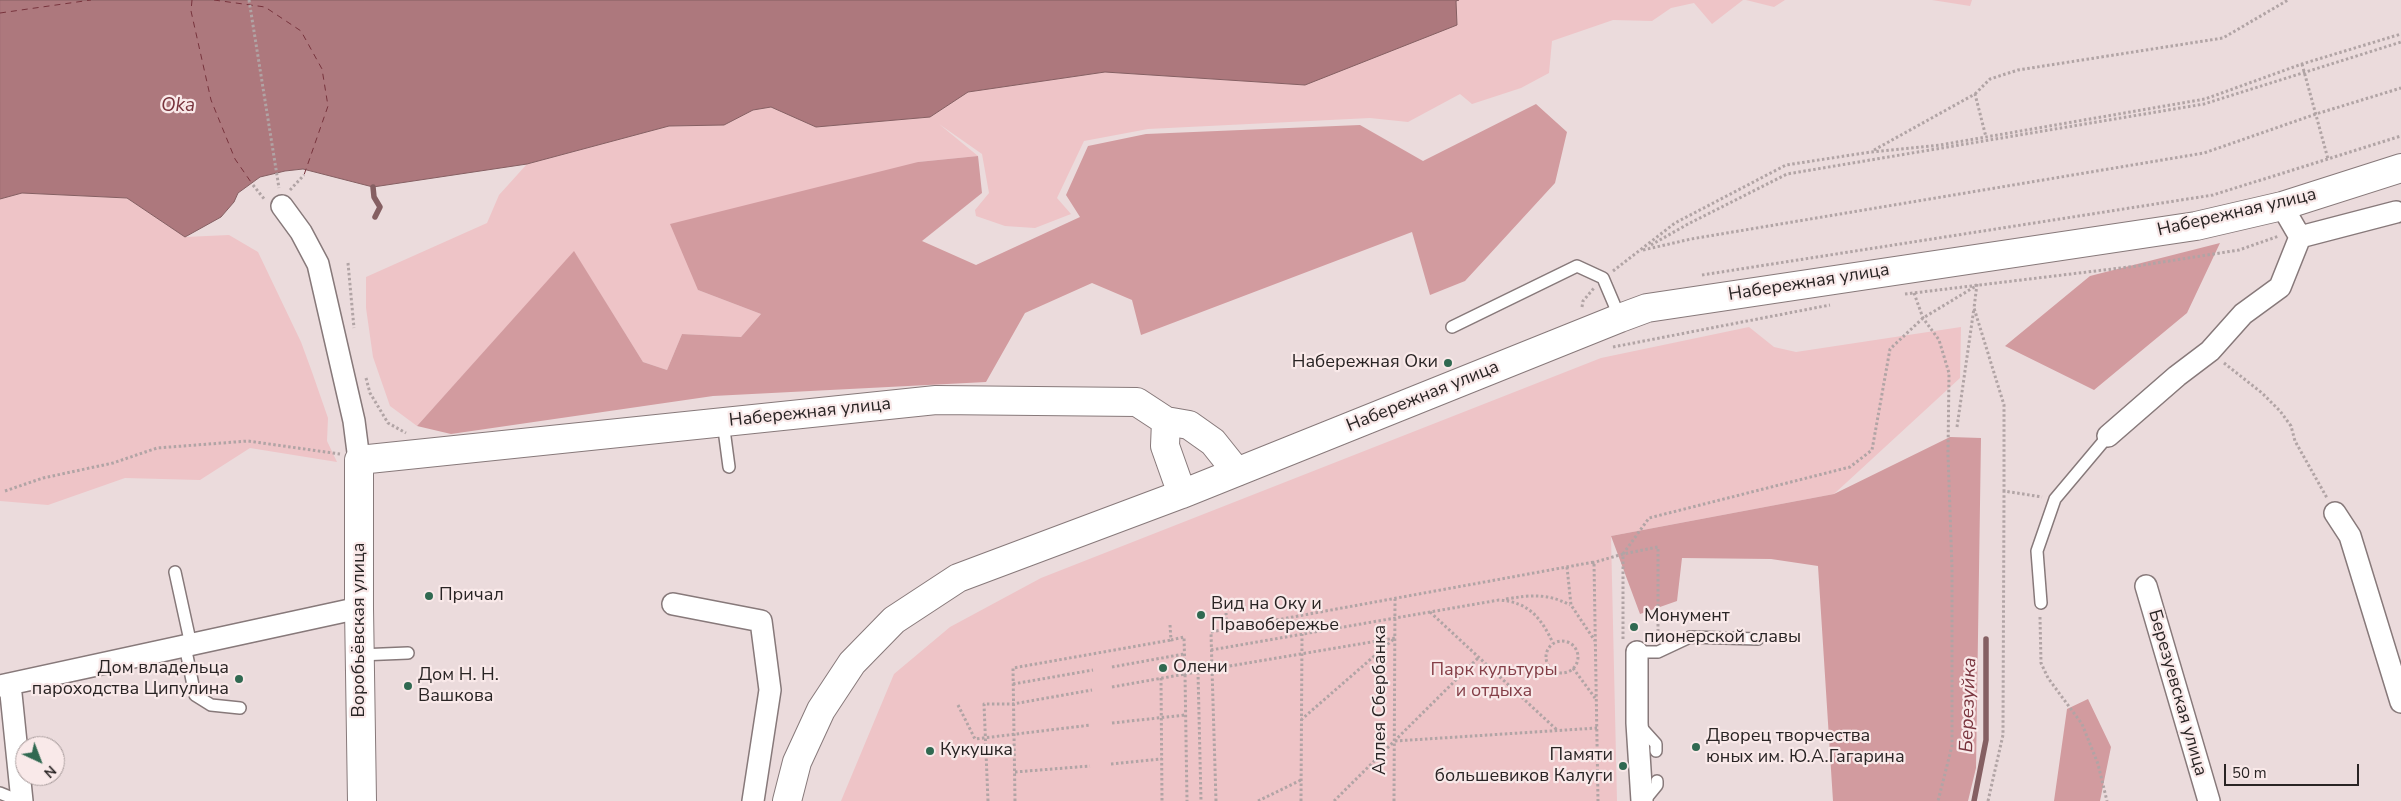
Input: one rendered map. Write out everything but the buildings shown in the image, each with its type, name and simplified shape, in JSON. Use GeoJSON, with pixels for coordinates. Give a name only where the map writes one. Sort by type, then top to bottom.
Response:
{"type":"FeatureCollection","features":[{"type":"Feature","properties":{"kind":"main road","name":"Набережная улица"},"geometry":{"type":"LineString","coordinates":[[786,801],[797,762],[821,710],[852,663],[894,620],[958,578],[1237,472],[1615,307],[1647,308],[2196,226],[2282,206],[2401,168]]}},
{"type":"Feature","properties":{"kind":"main road","name":"Набережная улица"},"geometry":{"type":"LineString","coordinates":[[360,460],[936,400],[1137,402],[1166,421],[1189,425],[1214,442],[1237,472]]}},
{"type":"Feature","properties":{"kind":"main road"},"geometry":{"type":"LineString","coordinates":[[1166,421],[1165,446],[1182,494]]}},
{"type":"Feature","properties":{"kind":"main road","name":"Воробьёвская улица"},"geometry":{"type":"LineString","coordinates":[[360,460],[358,608],[362,801]]}},
{"type":"Feature","properties":{"kind":"street"},"geometry":{"type":"LineString","coordinates":[[282,206],[301,232],[318,264],[354,421],[360,460]]}},
{"type":"Feature","properties":{"kind":"street"},"geometry":{"type":"LineString","coordinates":[[2108,436],[2176,376],[2210,351],[2243,314],[2280,287],[2298,234],[2282,206]]}},
{"type":"Feature","properties":{"kind":"street"},"geometry":{"type":"LineString","coordinates":[[2298,234],[2396,212]]}},
{"type":"Feature","properties":{"kind":"street"},"geometry":{"type":"LineString","coordinates":[[2335,513],[2350,536],[2401,702]]}},
{"type":"Feature","properties":{"kind":"street","name":"Березуевская улица"},"geometry":{"type":"LineString","coordinates":[[2146,586],[2209,801]]}},
{"type":"Feature","properties":{"kind":"street"},"geometry":{"type":"LineString","coordinates":[[673,604],[761,621],[770,690],[753,801]]}},
{"type":"Feature","properties":{"kind":"street"},"geometry":{"type":"LineString","coordinates":[[21,801],[5,685],[358,608]]}},
{"type":"Feature","properties":{"kind":"street"},"geometry":{"type":"LineString","coordinates":[[1637,652],[1637,723],[1643,801]]}},
{"type":"Feature","properties":{"kind":"lane"},"geometry":{"type":"LineString","coordinates":[[1452,327],[1577,266],[1602,278],[1615,307]]}},
{"type":"Feature","properties":{"kind":"lane"},"geometry":{"type":"LineString","coordinates":[[723,422],[729,467]]}},
{"type":"Feature","properties":{"kind":"lane"},"geometry":{"type":"LineString","coordinates":[[2041,603],[2037,551],[2055,499],[2108,436]]}},
{"type":"Feature","properties":{"kind":"lane"},"geometry":{"type":"LineString","coordinates":[[174,572],[195,696],[211,705],[240,708]]}},
{"type":"Feature","properties":{"kind":"lane"},"geometry":{"type":"LineString","coordinates":[[1637,652],[1658,652],[1690,637],[1758,639]]}},
{"type":"Feature","properties":{"kind":"lane"},"geometry":{"type":"LineString","coordinates":[[359,655],[408,653]]}},
{"type":"Feature","properties":{"kind":"lane"},"geometry":{"type":"LineString","coordinates":[[1637,723],[1656,744],[1656,751]]}},
{"type":"Feature","properties":{"kind":"lane"},"geometry":{"type":"LineString","coordinates":[[1643,801],[1657,785],[1657,781]]}},
{"type":"Feature","properties":{"kind":"lane"},"geometry":{"type":"LineString","coordinates":[[0,793],[21,801]]}},
{"type":"Feature","properties":{"kind":"path"},"geometry":{"type":"LineString","coordinates":[[249,0],[282,206]]}},
{"type":"Feature","properties":{"kind":"path"},"geometry":{"type":"LineString","coordinates":[[1871,152],[1975,94],[1990,79],[2018,70],[2223,38],[2288,0]]}},
{"type":"Feature","properties":{"kind":"path"},"geometry":{"type":"LineString","coordinates":[[1642,251],[1676,223],[1786,165],[1871,152],[1940,145],[2205,98],[2302,64],[2401,34]]}},
{"type":"Feature","properties":{"kind":"path"},"geometry":{"type":"LineString","coordinates":[[1615,307],[1582,307],[1583,301],[1602,278],[1642,251],[1688,224],[1787,174],[2204,104],[2401,42]]}},
{"type":"Feature","properties":{"kind":"path"},"geometry":{"type":"LineString","coordinates":[[2302,64],[2328,159]]}},
{"type":"Feature","properties":{"kind":"path"},"geometry":{"type":"LineString","coordinates":[[1642,251],[1691,239],[2204,153],[2316,114],[2401,88]]}},
{"type":"Feature","properties":{"kind":"path"},"geometry":{"type":"LineString","coordinates":[[1975,94],[1986,137]]}},
{"type":"Feature","properties":{"kind":"path"},"geometry":{"type":"LineString","coordinates":[[1697,276],[2213,195],[2401,136]]}},
{"type":"Feature","properties":{"kind":"path"},"geometry":{"type":"LineString","coordinates":[[1896,295],[2137,266],[2239,250],[2298,234]]}},
{"type":"Feature","properties":{"kind":"path"},"geometry":{"type":"LineString","coordinates":[[1957,427],[1977,285],[1973,258]]}},
{"type":"Feature","properties":{"kind":"path"},"geometry":{"type":"LineString","coordinates":[[348,263],[355,331]]}},
{"type":"Feature","properties":{"kind":"path"},"geometry":{"type":"LineString","coordinates":[[1637,652],[1624,644],[1623,554],[1649,518],[1850,467],[1872,450],[1890,349],[1922,318],[1977,285]]}},
{"type":"Feature","properties":{"kind":"path"},"geometry":{"type":"LineString","coordinates":[[1914,293],[1922,318],[1938,340],[1950,373],[1948,454],[1952,568],[1952,746],[1938,801]]}},
{"type":"Feature","properties":{"kind":"path"},"geometry":{"type":"LineString","coordinates":[[1603,349],[1831,305]]}},
{"type":"Feature","properties":{"kind":"path"},"geometry":{"type":"LineString","coordinates":[[1974,308],[2004,405],[2003,735],[1988,801]]}},
{"type":"Feature","properties":{"kind":"path"},"geometry":{"type":"LineString","coordinates":[[2210,351],[2262,393],[2280,411],[2291,426],[2295,441],[2335,513]]}},
{"type":"Feature","properties":{"kind":"path"},"geometry":{"type":"LineString","coordinates":[[365,376],[370,394],[388,424]]}},
{"type":"Feature","properties":{"kind":"path"},"geometry":{"type":"LineString","coordinates":[[5,491],[43,478],[113,463],[157,448],[248,441],[349,456],[360,460]]}},
{"type":"Feature","properties":{"kind":"path"},"geometry":{"type":"LineString","coordinates":[[2004,491],[2055,499]]}},
{"type":"Feature","properties":{"kind":"path"},"geometry":{"type":"LineString","coordinates":[[1216,801],[1211,632],[1567,568],[1658,547],[1658,646]]}},
{"type":"Feature","properties":{"kind":"path"},"geometry":{"type":"LineString","coordinates":[[1590,563],[1594,562],[1598,801]]}},
{"type":"Feature","properties":{"kind":"path"},"geometry":{"type":"LineString","coordinates":[[1567,568],[1571,605],[1595,642]]}},
{"type":"Feature","properties":{"kind":"path"},"geometry":{"type":"LineString","coordinates":[[1211,650],[1429,611],[1532,595],[1554,597],[1571,605]]}},
{"type":"Feature","properties":{"kind":"path","name":"Аллея Сбербанка"},"geometry":{"type":"LineString","coordinates":[[1394,801],[1395,599]]}},
{"type":"Feature","properties":{"kind":"path"},"geometry":{"type":"LineString","coordinates":[[1499,600],[1514,601],[1534,613],[1553,643]]}},
{"type":"Feature","properties":{"kind":"path"},"geometry":{"type":"LineString","coordinates":[[2041,603],[2041,663],[2048,678],[2082,724],[2098,764],[2107,801]]}},
{"type":"Feature","properties":{"kind":"path"},"geometry":{"type":"LineString","coordinates":[[1429,611],[1557,730]]}},
{"type":"Feature","properties":{"kind":"path"},"geometry":{"type":"LineString","coordinates":[[1226,613],[1227,630]]}},
{"type":"Feature","properties":{"kind":"path"},"geometry":{"type":"LineString","coordinates":[[1170,624],[1171,640]]}},
{"type":"Feature","properties":{"kind":"path"},"geometry":{"type":"LineString","coordinates":[[1301,801],[1302,634]]}},
{"type":"Feature","properties":{"kind":"path"},"geometry":{"type":"LineString","coordinates":[[1015,801],[1013,668],[1184,637],[1187,801]]}},
{"type":"Feature","properties":{"kind":"path"},"geometry":{"type":"LineString","coordinates":[[1112,687],[1395,638]]}},
{"type":"Feature","properties":{"kind":"path"},"geometry":{"type":"LineString","coordinates":[[1302,719],[1395,638]]}},
{"type":"Feature","properties":{"kind":"path"},"geometry":{"type":"LineString","coordinates":[[1563,640],[1574,646],[1578,657],[1573,668],[1562,673],[1550,668],[1546,656],[1553,643],[1563,640]]}},
{"type":"Feature","properties":{"kind":"path"},"geometry":{"type":"LineString","coordinates":[[1112,667],[1184,654]]}},
{"type":"Feature","properties":{"kind":"path"},"geometry":{"type":"LineString","coordinates":[[1334,801],[1479,657]]}},
{"type":"Feature","properties":{"kind":"path"},"geometry":{"type":"LineString","coordinates":[[1573,668],[1596,699]]}},
{"type":"Feature","properties":{"kind":"path"},"geometry":{"type":"LineString","coordinates":[[1013,684],[1093,670]]}},
{"type":"Feature","properties":{"kind":"path"},"geometry":{"type":"LineString","coordinates":[[1198,672],[1201,801]]}},
{"type":"Feature","properties":{"kind":"path"},"geometry":{"type":"LineString","coordinates":[[1161,678],[1162,801]]}},
{"type":"Feature","properties":{"kind":"path"},"geometry":{"type":"LineString","coordinates":[[988,801],[984,704],[1013,704],[1092,690]]}},
{"type":"Feature","properties":{"kind":"path"},"geometry":{"type":"LineString","coordinates":[[958,705],[975,739],[1091,726]]}},
{"type":"Feature","properties":{"kind":"path"},"geometry":{"type":"LineString","coordinates":[[1112,723],[1186,714]]}},
{"type":"Feature","properties":{"kind":"path"},"geometry":{"type":"LineString","coordinates":[[1394,742],[1597,728]]}},
{"type":"Feature","properties":{"kind":"path"},"geometry":{"type":"LineString","coordinates":[[1111,764],[1162,759]]}},
{"type":"Feature","properties":{"kind":"path"},"geometry":{"type":"LineString","coordinates":[[1014,772],[1090,766]]}},
{"type":"Feature","properties":{"kind":"path"},"geometry":{"type":"LineString","coordinates":[[1258,801],[1301,780]]}},
{"type":"Feature","properties":{"kind":"green space"},"geometry":{"type":"Polygon","coordinates":[[[1459,0],[1743,0],[1712,24],[1694,3],[1671,8],[1652,21],[1613,20],[1552,41],[1549,73],[1521,88],[1472,104],[1460,94],[1408,122],[1370,118],[1148,129],[1084,141],[1057,198],[1071,214],[1035,228],[1005,226],[976,216],[975,210],[989,193],[982,154],[939,124],[978,156],[918,162],[698,290],[761,314],[741,337],[682,334],[667,370],[643,362],[574,252],[417,426],[390,406],[373,357],[366,308],[366,277],[487,223],[499,195],[527,164],[669,126],[724,125],[753,110],[771,107],[816,127],[930,117],[967,92],[1105,72],[1305,85],[1459,0]]]}},
{"type":"Feature","properties":{"kind":"green space"},"geometry":{"type":"Polygon","coordinates":[[[1746,0],[1785,0],[1774,7],[1746,0]]]}},
{"type":"Feature","properties":{"kind":"green space"},"geometry":{"type":"Polygon","coordinates":[[[1932,0],[1972,0],[1970,6],[1932,0]]]}},
{"type":"Feature","properties":{"kind":"green space"},"geometry":{"type":"Polygon","coordinates":[[[22,193],[127,198],[185,237],[229,235],[258,252],[301,342],[328,418],[327,441],[337,462],[250,448],[200,480],[125,478],[48,505],[0,501],[0,199],[22,193]]]}},
{"type":"Feature","properties":{"kind":"green space","name":"Парк культуры и отдыха"},"geometry":{"type":"Polygon","coordinates":[[[1749,327],[1774,347],[1796,352],[1961,327],[1960,378],[1834,494],[1611,536],[1617,801],[841,801],[894,674],[950,627],[1041,578],[1601,358],[1749,327]]]}},
{"type":"Feature","properties":{"kind":"shaded area"},"geometry":{"type":"Polygon","coordinates":[[[1536,104],[1567,132],[1555,183],[1465,281],[1430,295],[1412,232],[1141,335],[1132,300],[1092,283],[1025,313],[986,382],[713,396],[451,434],[417,426],[574,251],[643,362],[667,370],[682,334],[741,337],[761,314],[698,290],[670,224],[918,162],[978,156],[982,193],[922,241],[976,265],[1080,217],[1066,195],[1088,146],[1146,134],[1360,125],[1423,161],[1536,104]]]}},
{"type":"Feature","properties":{"kind":"shaded area"},"geometry":{"type":"Polygon","coordinates":[[[2220,243],[2187,313],[2094,390],[2005,346],[2090,276],[2220,243]]]}},
{"type":"Feature","properties":{"kind":"shaded area"},"geometry":{"type":"Polygon","coordinates":[[[1950,437],[1981,438],[1976,768],[1968,801],[1833,801],[1818,566],[1771,559],[1682,558],[1677,601],[1640,614],[1611,536],[1834,494],[1950,437]]]}},
{"type":"Feature","properties":{"kind":"shaded area"},"geometry":{"type":"Polygon","coordinates":[[[2088,699],[2111,747],[2100,801],[2054,801],[2067,709],[2088,699]]]}},
{"type":"Feature","properties":{"kind":"water","name":"Oka"},"geometry":{"type":"Polygon","coordinates":[[[0,0],[1459,0],[1456,1],[1457,25],[1305,85],[1105,72],[968,92],[930,117],[816,127],[771,107],[753,110],[724,125],[669,126],[527,164],[373,187],[303,169],[285,171],[260,177],[238,193],[234,202],[221,217],[185,237],[127,198],[22,193],[0,199],[0,0]]]}},
{"type":"Feature","properties":{"kind":"waterway"},"geometry":{"type":"LineString","coordinates":[[373,187],[374,197],[380,207],[375,217]]}},
{"type":"Feature","properties":{"kind":"waterway","name":"Березуйка"},"geometry":{"type":"LineString","coordinates":[[1974,801],[1986,740],[1986,639]]}},
{"type":"Feature","properties":{"kind":"ferry route"},"geometry":{"type":"LineString","coordinates":[[0,13],[91,0]]}},
{"type":"Feature","properties":{"kind":"ferry route"},"geometry":{"type":"LineString","coordinates":[[192,0],[191,11],[211,100],[235,159],[253,185]]}},
{"type":"Feature","properties":{"kind":"ferry route"},"geometry":{"type":"LineString","coordinates":[[214,0],[265,7],[301,31],[322,69],[328,106],[304,175]]}},
{"type":"Feature","properties":{"kind":"place","name":"Набережная Оки"},"geometry":{"type":"Point","coordinates":[1448,363]}},
{"type":"Feature","properties":{"kind":"place","name":"Причал"},"geometry":{"type":"Point","coordinates":[429,596]}},
{"type":"Feature","properties":{"kind":"place","name":"Вид на Оку и Правобережье"},"geometry":{"type":"Point","coordinates":[1201,615]}},
{"type":"Feature","properties":{"kind":"place","name":"Монумент пионерской славы"},"geometry":{"type":"Point","coordinates":[1634,627]}},
{"type":"Feature","properties":{"kind":"place","name":"Олени"},"geometry":{"type":"Point","coordinates":[1163,668]}},
{"type":"Feature","properties":{"kind":"place","name":"Дом владельца пароходства Ципулина"},"geometry":{"type":"Point","coordinates":[239,679]}},
{"type":"Feature","properties":{"kind":"place","name":"Дом Н. Н. Вашкова"},"geometry":{"type":"Point","coordinates":[408,686]}},
{"type":"Feature","properties":{"kind":"place","name":"Дворец творчества юных им. Ю.А.Гагарина"},"geometry":{"type":"Point","coordinates":[1696,747]}},
{"type":"Feature","properties":{"kind":"place","name":"Кукушка"},"geometry":{"type":"Point","coordinates":[930,751]}},
{"type":"Feature","properties":{"kind":"place","name":"Памяти большевиков Калуги"},"geometry":{"type":"Point","coordinates":[1623,766]}}]}
